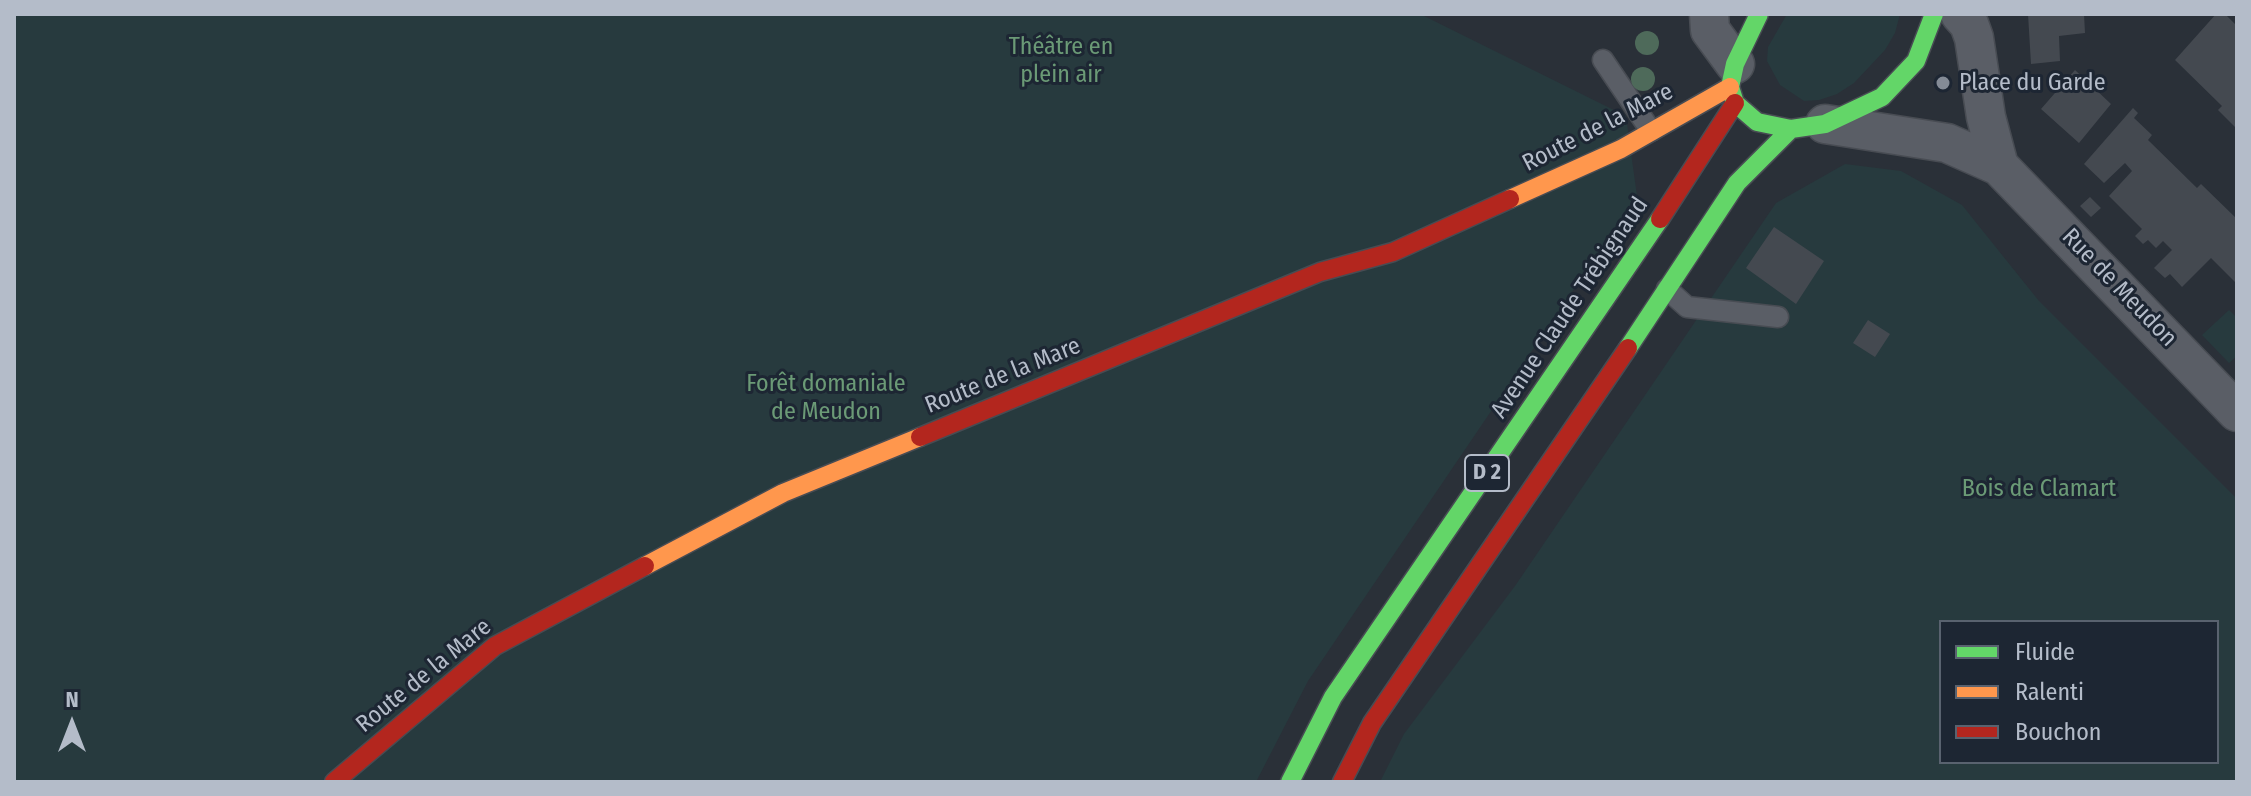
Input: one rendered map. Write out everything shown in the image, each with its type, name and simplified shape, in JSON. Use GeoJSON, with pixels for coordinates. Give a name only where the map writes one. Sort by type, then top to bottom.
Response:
{"type":"FeatureCollection","features":[{"type":"Feature","properties":{"kind":"main road"},"geometry":{"type":"LineString","coordinates":[[1759,14],[1748,33],[1733,85],[1757,122],[1808,126],[1882,97],[1916,61],[1934,14]]}},
{"type":"Feature","properties":{"kind":"main road","name":"Route de la Mare"},"geometry":{"type":"LineString","coordinates":[[334,782],[495,646],[783,493],[1320,272],[1393,252],[1621,149],[1733,85]]}},
{"type":"Feature","properties":{"kind":"main road","name":"Avenue Claude Trébignaud"},"geometry":{"type":"LineString","coordinates":[[1290,782],[1333,697],[1694,169],[1733,85]]}},
{"type":"Feature","properties":{"kind":"main road","name":"D 2"},"geometry":{"type":"LineString","coordinates":[[1342,782],[1372,723],[1737,183],[1808,126]]}},
{"type":"Feature","properties":{"kind":"street"},"geometry":{"type":"LineString","coordinates":[[1709,14],[1710,30],[1733,85]]}},
{"type":"Feature","properties":{"kind":"street","name":"Rue de Meudon"},"geometry":{"type":"LineString","coordinates":[[1960,14],[1969,24],[1974,38],[1986,117],[1999,166]]}},
{"type":"Feature","properties":{"kind":"street","name":"Rue de Meudon"},"geometry":{"type":"LineString","coordinates":[[1808,126],[1947,143],[1999,166],[2237,412]]}},
{"type":"Feature","properties":{"kind":"lane"},"geometry":{"type":"LineString","coordinates":[[1603,60],[1651,131]]}},
{"type":"Feature","properties":{"kind":"lane"},"geometry":{"type":"LineString","coordinates":[[1667,289],[1687,307],[1778,317]]}},
{"type":"Feature","properties":{"kind":"green space","name":"Forêt domaniale de Meudon"},"geometry":{"type":"Polygon","coordinates":[[[14,14],[1420,14],[1626,116],[1637,196],[1308,681],[1256,782],[14,782],[14,14]]]}},
{"type":"Feature","properties":{"kind":"green space"},"geometry":{"type":"Polygon","coordinates":[[[1787,14],[1900,14],[1895,33],[1885,50],[1854,83],[1837,94],[1804,101],[1780,85],[1767,61],[1768,47],[1787,14]]]}},
{"type":"Feature","properties":{"kind":"green space","name":"Bois de Clamart"},"geometry":{"type":"Polygon","coordinates":[[[1845,164],[1901,171],[1962,205],[2039,301],[2237,499],[2237,782],[1380,782],[1404,734],[1515,586],[1776,203],[1845,164]]]}},
{"type":"Feature","properties":{"kind":"green space"},"geometry":{"type":"Polygon","coordinates":[[[2229,310],[2237,318],[2237,356],[2229,363],[2202,335],[2229,310]]]}},
{"type":"Feature","properties":{"kind":"building"},"geometry":{"type":"Polygon","coordinates":[[[2028,14],[2084,14],[2085,33],[2059,36],[2060,61],[2031,64],[2028,14]]]}},
{"type":"Feature","properties":{"kind":"building"},"geometry":{"type":"Polygon","coordinates":[[[2216,14],[2225,14],[2237,26],[2237,129],[2218,110],[2222,106],[2175,60],[2216,14]]]}},
{"type":"Feature","properties":{"kind":"building"},"geometry":{"type":"Polygon","coordinates":[[[2075,70],[2111,104],[2079,143],[2041,109],[2075,70]]]}},
{"type":"Feature","properties":{"kind":"building"},"geometry":{"type":"Polygon","coordinates":[[[2133,108],[2138,113],[2134,118],[2152,135],[2148,140],[2197,188],[2201,184],[2237,219],[2237,284],[2211,258],[2182,287],[2170,274],[2165,278],[2154,268],[2172,250],[2163,241],[2156,248],[2148,240],[2143,244],[2135,236],[2142,229],[2109,196],[2132,171],[2125,163],[2104,183],[2084,164],[2133,108]]]}},
{"type":"Feature","properties":{"kind":"building"},"geometry":{"type":"Polygon","coordinates":[[[2090,197],[2101,208],[2091,217],[2080,206],[2090,197]]]}},
{"type":"Feature","properties":{"kind":"building"},"geometry":{"type":"Polygon","coordinates":[[[1774,227],[1824,261],[1796,304],[1746,268],[1774,227]]]}},
{"type":"Feature","properties":{"kind":"building"},"geometry":{"type":"Polygon","coordinates":[[[1868,320],[1890,334],[1875,357],[1853,343],[1868,320]]]}},
{"type":"Feature","properties":{"kind":"traffic: fast"},"geometry":{"type":"LineString","coordinates":[[1759,14],[1735,64],[1730,87],[1735,103],[1757,122],[1791,129],[1825,124],[1882,97],[1916,61],[1934,14]]}},
{"type":"Feature","properties":{"kind":"traffic: fast"},"geometry":{"type":"LineString","coordinates":[[1628,348],[1737,183],[1791,129]]}},
{"type":"Feature","properties":{"kind":"traffic: fast"},"geometry":{"type":"LineString","coordinates":[[1290,782],[1333,697],[1660,219]]}},
{"type":"Feature","properties":{"kind":"traffic: slow"},"geometry":{"type":"LineString","coordinates":[[1510,199],[1621,149],[1730,87]]}},
{"type":"Feature","properties":{"kind":"traffic: slow"},"geometry":{"type":"LineString","coordinates":[[645,566],[783,493],[920,437]]}},
{"type":"Feature","properties":{"kind":"traffic: jam"},"geometry":{"type":"LineString","coordinates":[[1660,219],[1735,103]]}},
{"type":"Feature","properties":{"kind":"traffic: jam"},"geometry":{"type":"LineString","coordinates":[[920,437],[1320,272],[1393,252],[1510,199]]}},
{"type":"Feature","properties":{"kind":"traffic: jam"},"geometry":{"type":"LineString","coordinates":[[1342,782],[1372,723],[1628,348]]}},
{"type":"Feature","properties":{"kind":"traffic: jam"},"geometry":{"type":"LineString","coordinates":[[334,782],[495,646],[645,566]]}},
{"type":"Feature","properties":{"kind":"place","name":"Place du Garde"},"geometry":{"type":"Point","coordinates":[1943,83]}},
{"type":"Feature","properties":{"kind":"park label","name":"Théâtre en plein air"},"geometry":{"type":"Point","coordinates":[1061,61]}}]}
